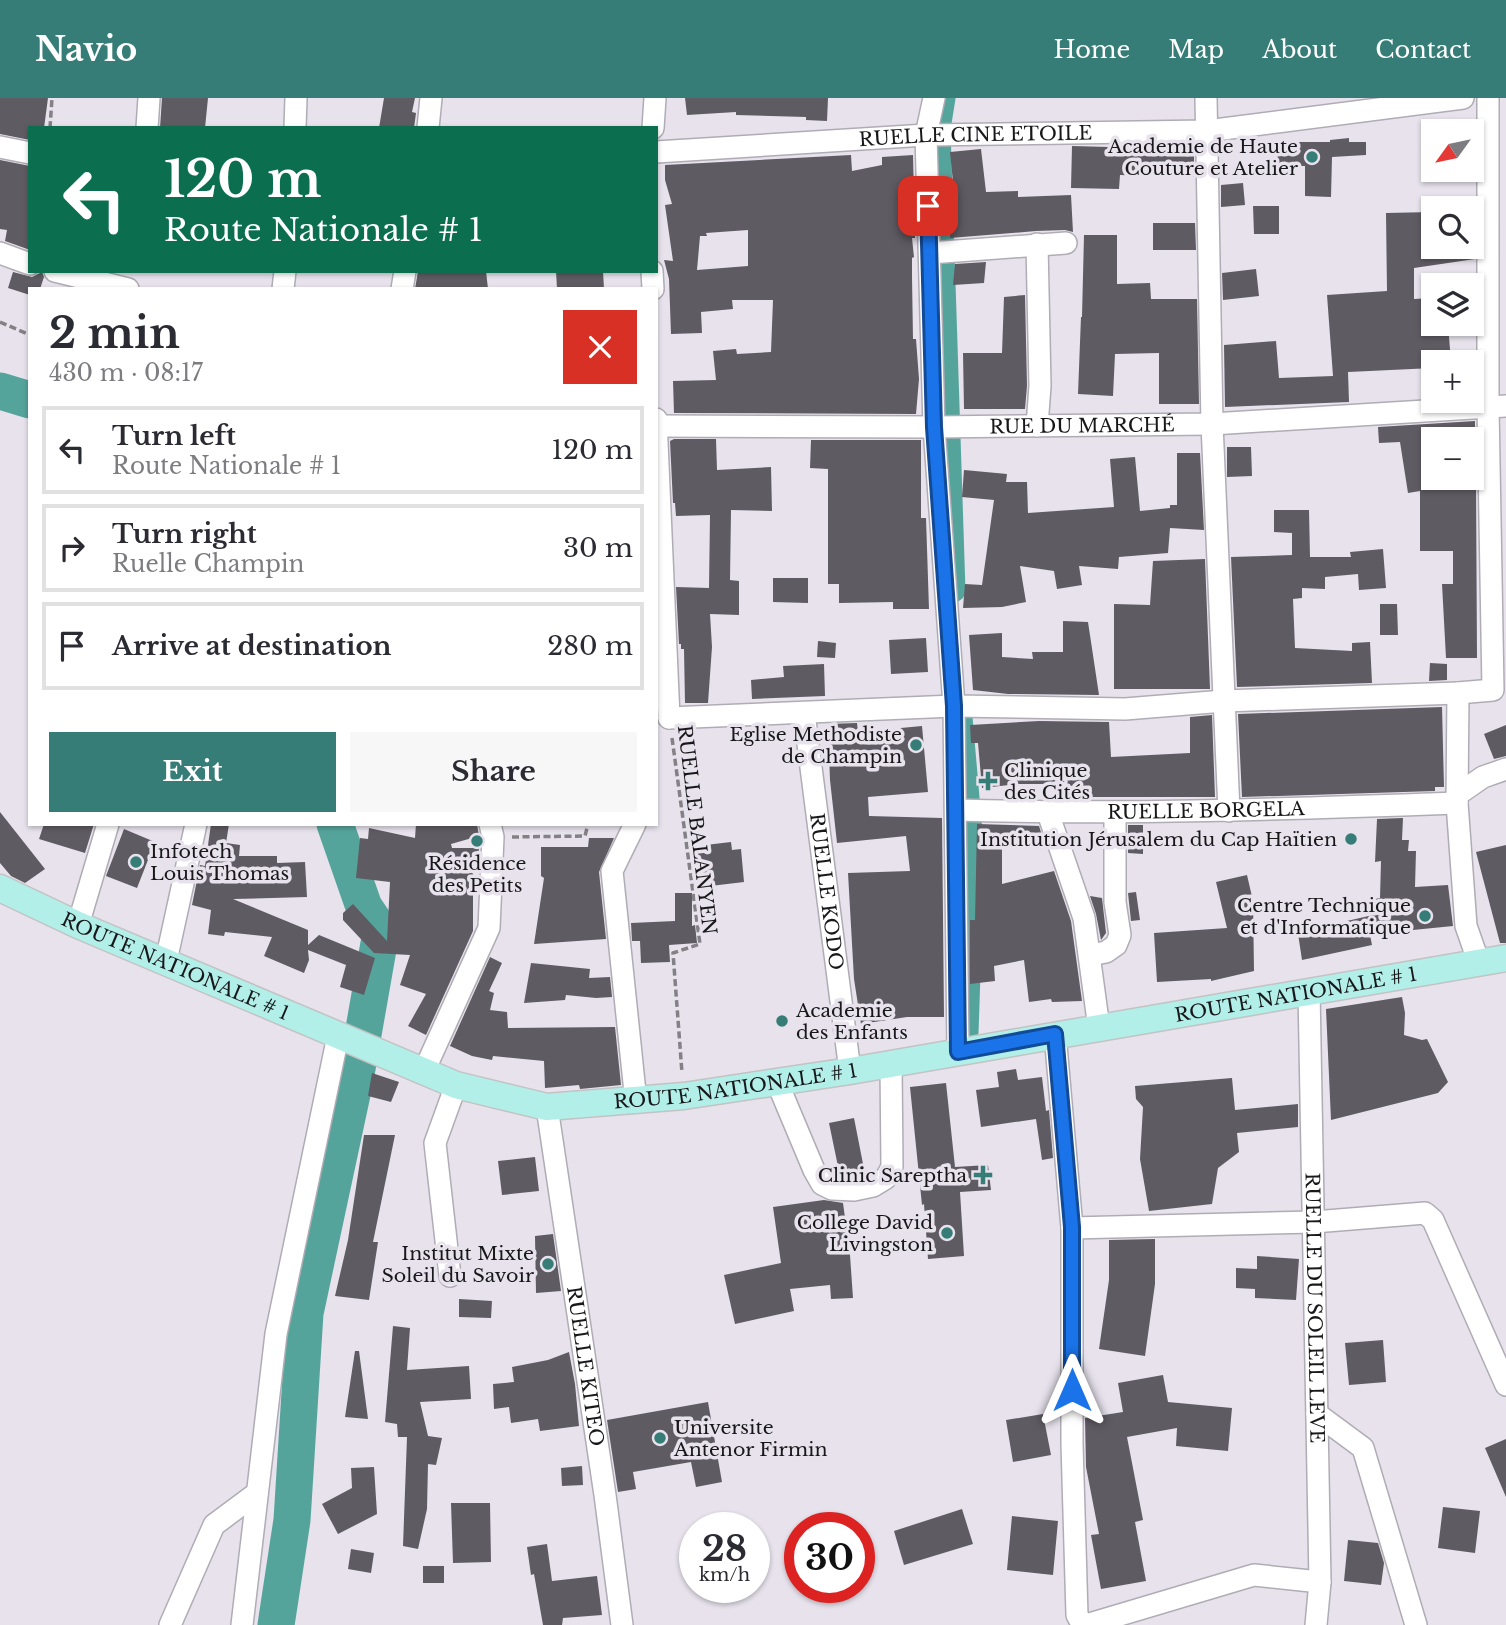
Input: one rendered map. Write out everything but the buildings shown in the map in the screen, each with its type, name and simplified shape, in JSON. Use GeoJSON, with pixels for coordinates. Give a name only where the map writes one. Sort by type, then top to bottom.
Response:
{"type":"FeatureCollection","features":[{"type":"Feature","properties":{"kind":"main road","name":"ROUTE NATIONALE # 1"},"geometry":{"type":"LineString","coordinates":[[0,888],[78,925],[456,1085],[547,1107],[684,1096],[850,1071],[1506,958]]}},
{"type":"Feature","properties":{"kind":"street"},"geometry":{"type":"LineString","coordinates":[[147,126],[149,98]]}},
{"type":"Feature","properties":{"kind":"street"},"geometry":{"type":"LineString","coordinates":[[295,126],[296,98]]}},
{"type":"Feature","properties":{"kind":"street"},"geometry":{"type":"LineString","coordinates":[[428,126],[431,98]]}},
{"type":"Feature","properties":{"kind":"street"},"geometry":{"type":"LineString","coordinates":[[653,126],[656,98]]}},
{"type":"Feature","properties":{"kind":"street"},"geometry":{"type":"LineString","coordinates":[[934,98],[926,135],[934,427],[954,706],[958,1052]]}},
{"type":"Feature","properties":{"kind":"street"},"geometry":{"type":"LineString","coordinates":[[1206,98],[1212,424],[1228,811]]}},
{"type":"Feature","properties":{"kind":"street","name":"RUELLE CINE ETOILE"},"geometry":{"type":"LineString","coordinates":[[658,152],[926,135],[1207,131],[1463,98]]}},
{"type":"Feature","properties":{"kind":"street"},"geometry":{"type":"LineString","coordinates":[[658,507],[663,722],[954,706],[1125,709],[1224,701],[1493,690],[1497,406],[1488,98]]}},
{"type":"Feature","properties":{"kind":"street"},"geometry":{"type":"LineString","coordinates":[[0,147],[28,153]]}},
{"type":"Feature","properties":{"kind":"street"},"geometry":{"type":"LineString","coordinates":[[930,253],[1066,243]]}},
{"type":"Feature","properties":{"kind":"street"},"geometry":{"type":"LineString","coordinates":[[1037,244],[1040,386],[1037,426]]}},
{"type":"Feature","properties":{"kind":"street"},"geometry":{"type":"LineString","coordinates":[[0,253],[28,263]]}},
{"type":"Feature","properties":{"kind":"street"},"geometry":{"type":"LineString","coordinates":[[63,273],[120,287]]}},
{"type":"Feature","properties":{"kind":"street","name":"RUE DU MARCHÉ"},"geometry":{"type":"LineString","coordinates":[[658,426],[1212,424],[1497,406]]}},
{"type":"Feature","properties":{"kind":"street"},"geometry":{"type":"LineString","coordinates":[[1458,692],[1457,799],[1466,926],[1479,963]]}},
{"type":"Feature","properties":{"kind":"street","name":"RUELLE KODO"},"geometry":{"type":"LineString","coordinates":[[804,713],[850,1071]]}},
{"type":"Feature","properties":{"kind":"street"},"geometry":{"type":"LineString","coordinates":[[1457,799],[1483,777],[1506,769]]}},
{"type":"Feature","properties":{"kind":"street","name":"RUELLE BORGELA"},"geometry":{"type":"LineString","coordinates":[[956,810],[1048,813],[1228,811],[1457,799]]}},
{"type":"Feature","properties":{"kind":"street"},"geometry":{"type":"LineString","coordinates":[[1090,955],[1106,952],[1116,945],[1119,935],[1115,902],[1115,812]]}},
{"type":"Feature","properties":{"kind":"street"},"geometry":{"type":"LineString","coordinates":[[1048,813],[1084,919],[1099,1028]]}},
{"type":"Feature","properties":{"kind":"street"},"geometry":{"type":"LineString","coordinates":[[78,925],[107,826]]}},
{"type":"Feature","properties":{"kind":"street"},"geometry":{"type":"LineString","coordinates":[[166,961],[196,826]]}},
{"type":"Feature","properties":{"kind":"street"},"geometry":{"type":"LineString","coordinates":[[634,826],[612,871],[636,1101]]}},
{"type":"Feature","properties":{"kind":"street"},"geometry":{"type":"LineString","coordinates":[[424,1071],[489,928],[491,831]]}},
{"type":"Feature","properties":{"kind":"street","name":"RUELLE DU SOLEIL LEVE"},"geometry":{"type":"LineString","coordinates":[[1309,991],[1320,1582],[1316,1625]]}},
{"type":"Feature","properties":{"kind":"street"},"geometry":{"type":"LineString","coordinates":[[1055,1034],[1072,1227],[1072,1444],[1077,1615],[1086,1625],[1254,1575],[1320,1582]]}},
{"type":"Feature","properties":{"kind":"street"},"geometry":{"type":"LineString","coordinates":[[242,1625],[276,1334],[338,1036]]}},
{"type":"Feature","properties":{"kind":"street"},"geometry":{"type":"LineString","coordinates":[[777,1082],[822,1184],[832,1189],[854,1190],[873,1186],[886,1178],[892,1167],[891,1064]]}},
{"type":"Feature","properties":{"kind":"street"},"geometry":{"type":"LineString","coordinates":[[450,1276],[435,1143],[456,1085]]}},
{"type":"Feature","properties":{"kind":"street","name":"RUELLE KITEO"},"geometry":{"type":"LineString","coordinates":[[547,1107],[606,1494],[622,1625]]}},
{"type":"Feature","properties":{"kind":"street"},"geometry":{"type":"LineString","coordinates":[[1072,1227],[1314,1222],[1425,1213],[1433,1220],[1506,1385]]}},
{"type":"Feature","properties":{"kind":"street"},"geometry":{"type":"LineString","coordinates":[[1317,1414],[1363,1448],[1416,1625]]}},
{"type":"Feature","properties":{"kind":"street"},"geometry":{"type":"LineString","coordinates":[[170,1625],[214,1525],[257,1493]]}},
{"type":"Feature","properties":{"kind":"path"},"geometry":{"type":"LineString","coordinates":[[50,126],[52,98]]}},
{"type":"Feature","properties":{"kind":"path"},"geometry":{"type":"LineString","coordinates":[[0,322],[28,334]]}},
{"type":"Feature","properties":{"kind":"path","name":"RUELLE BALANYEN"},"geometry":{"type":"LineString","coordinates":[[663,722],[700,944],[673,953],[684,1096]]}},
{"type":"Feature","properties":{"kind":"path"},"geometry":{"type":"LineString","coordinates":[[491,831],[585,836],[588,826]]}},
{"type":"Feature","properties":{"kind":"waterway"},"geometry":{"type":"LineString","coordinates":[[945,98],[940,129],[955,591]]}},
{"type":"Feature","properties":{"kind":"waterway"},"geometry":{"type":"LineString","coordinates":[[0,391],[28,399]]}},
{"type":"Feature","properties":{"kind":"waterway"},"geometry":{"type":"LineString","coordinates":[[962,717],[974,855],[968,1033]]}},
{"type":"Feature","properties":{"kind":"waterway"},"geometry":{"type":"LineString","coordinates":[[276,1625],[292,1520],[305,1313],[355,1080],[381,932],[364,907],[336,826]]}},
{"type":"Feature","properties":{"kind":"place","name":"Academie de Haute Couture et Atelier"},"geometry":{"type":"Point","coordinates":[1312,157]}},
{"type":"Feature","properties":{"kind":"place","name":"Eglise Methodiste de Champin"},"geometry":{"type":"Point","coordinates":[916,745]}},
{"type":"Feature","properties":{"kind":"place","name":"Clinique des Cités"},"geometry":{"type":"Point","coordinates":[988,781]}},
{"type":"Feature","properties":{"kind":"place","name":"Institution Jérusalem du Cap Haïtien"},"geometry":{"type":"Point","coordinates":[1351,839]}},
{"type":"Feature","properties":{"kind":"place","name":"Résidence des Petits"},"geometry":{"type":"Point","coordinates":[477,841]}},
{"type":"Feature","properties":{"kind":"place","name":"Infotech Louis Thomas"},"geometry":{"type":"Point","coordinates":[136,862]}},
{"type":"Feature","properties":{"kind":"place","name":"Centre Technique et d'Informatique"},"geometry":{"type":"Point","coordinates":[1425,916]}},
{"type":"Feature","properties":{"kind":"place","name":"Academie des Enfants"},"geometry":{"type":"Point","coordinates":[782,1021]}},
{"type":"Feature","properties":{"kind":"place","name":"Clinic Sareptha"},"geometry":{"type":"Point","coordinates":[983,1175]}},
{"type":"Feature","properties":{"kind":"place","name":"College David Livingston"},"geometry":{"type":"Point","coordinates":[947,1233]}},
{"type":"Feature","properties":{"kind":"place","name":"Institut Mixte Soleil du Savoir"},"geometry":{"type":"Point","coordinates":[548,1264]}},
{"type":"Feature","properties":{"kind":"place","name":"Universite Antenor Firmin"},"geometry":{"type":"Point","coordinates":[660,1438]}},
{"type":"Feature","properties":{"kind":"route"},"geometry":{"type":"LineString","coordinates":[[928,206],[934,427],[954,706],[958,1052],[1055,1034],[1072,1227],[1072,1390]]}}]}
